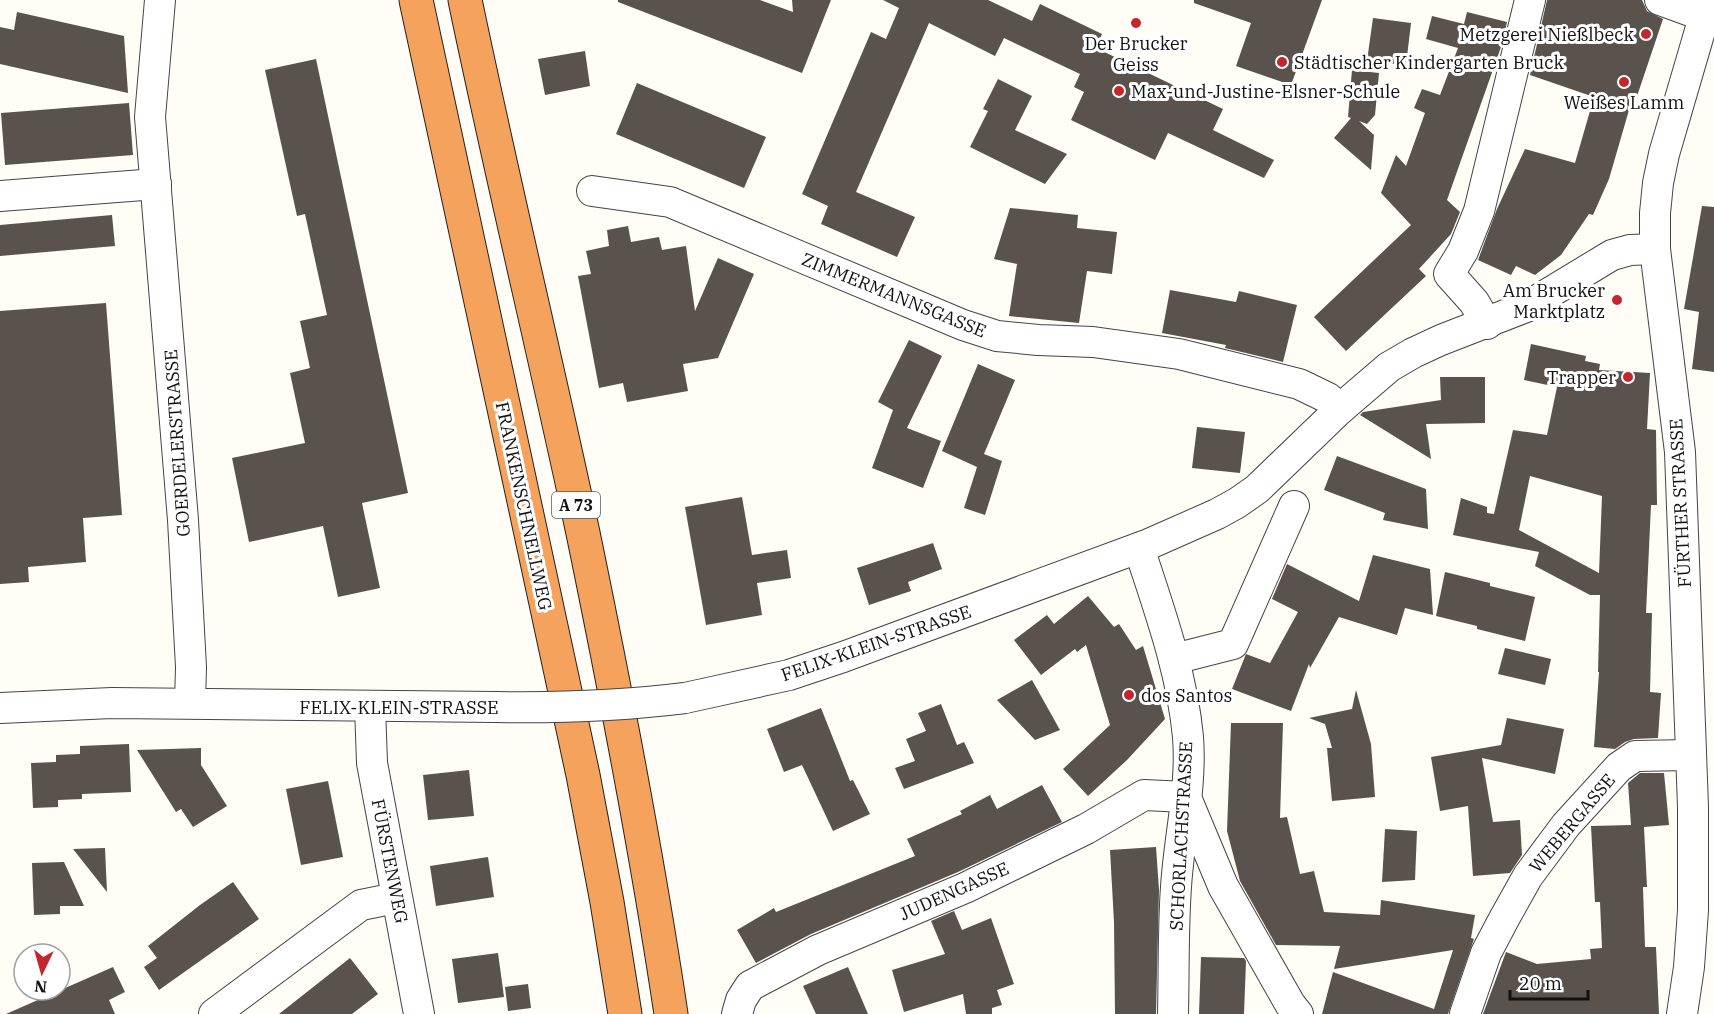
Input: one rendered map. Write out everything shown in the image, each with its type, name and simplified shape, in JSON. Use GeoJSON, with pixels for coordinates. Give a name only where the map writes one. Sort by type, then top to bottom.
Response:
{"type":"FeatureCollection","features":[{"type":"Feature","properties":{"kind":"highway","name":"FRANKENSCHNELLWEG"},"geometry":{"type":"LineString","coordinates":[[416,0],[583,775],[625,1014]]}},
{"type":"Feature","properties":{"kind":"highway","name":"A 73"},"geometry":{"type":"LineString","coordinates":[[465,0],[499,164],[582,532],[646,861],[671,1014]]}},
{"type":"Feature","properties":{"kind":"street","name":"GOERDELERSTRASSE"},"geometry":{"type":"LineString","coordinates":[[160,0],[150,117],[183,520],[191,667],[190,703]]}},
{"type":"Feature","properties":{"kind":"street"},"geometry":{"type":"LineString","coordinates":[[1660,0],[1707,8]]}},
{"type":"Feature","properties":{"kind":"street"},"geometry":{"type":"LineString","coordinates":[[1487,324],[1474,302],[1449,274],[1479,211],[1527,2]]}},
{"type":"Feature","properties":{"kind":"street","name":"FÜRTHER STRASSE"},"geometry":{"type":"LineString","coordinates":[[1682,1014],[1689,967],[1694,860],[1680,452],[1654,249],[1658,183],[1664,154],[1707,8]]}},
{"type":"Feature","properties":{"kind":"street"},"geometry":{"type":"LineString","coordinates":[[0,196],[156,184]]}},
{"type":"Feature","properties":{"kind":"street","name":"ZIMMERMANNSGASSE"},"geometry":{"type":"LineString","coordinates":[[592,190],[670,202],[963,326],[997,336],[1093,342],[1179,354],[1299,384],[1328,398],[1340,409]]}},
{"type":"Feature","properties":{"kind":"street","name":"FELIX-KLEIN-STRASSE"},"geometry":{"type":"LineString","coordinates":[[0,708],[94,703],[190,703],[561,708],[685,698],[789,675],[1139,548],[1217,514],[1237,503],[1280,469],[1340,409],[1389,367],[1413,352],[1526,307],[1612,255],[1630,250],[1654,249]]}},
{"type":"Feature","properties":{"kind":"street"},"geometry":{"type":"LineString","coordinates":[[1174,659],[1233,644],[1294,506]]}},
{"type":"Feature","properties":{"kind":"street","name":"SCHORLACHSTRASSE"},"geometry":{"type":"LineString","coordinates":[[1139,548],[1174,659],[1184,702],[1188,740],[1186,797],[1176,885],[1173,1014]]}},
{"type":"Feature","properties":{"kind":"street","name":"FÜRSTENWEG"},"geometry":{"type":"LineString","coordinates":[[370,706],[372,763],[419,1014]]}},
{"type":"Feature","properties":{"kind":"street","name":"WEBERGASSE"},"geometry":{"type":"LineString","coordinates":[[1465,1014],[1486,953],[1505,917],[1528,876],[1566,825],[1619,767],[1635,756],[1691,755]]}},
{"type":"Feature","properties":{"kind":"street","name":"JUDENGASSE"},"geometry":{"type":"LineString","coordinates":[[737,1014],[741,1000],[750,986],[818,950],[975,883],[1086,829],[1144,795],[1186,797]]}},
{"type":"Feature","properties":{"kind":"street"},"geometry":{"type":"LineString","coordinates":[[1186,797],[1222,885],[1290,1004],[1298,1014]]}},
{"type":"Feature","properties":{"kind":"street"},"geometry":{"type":"LineString","coordinates":[[214,1014],[361,905],[396,898]]}},
{"type":"Feature","properties":{"kind":"building"},"geometry":{"type":"Polygon","coordinates":[[[618,0],[760,0],[793,12],[792,0],[831,0],[802,73],[618,2],[618,0]]]}},
{"type":"Feature","properties":{"kind":"building"},"geometry":{"type":"Polygon","coordinates":[[[883,0],[988,0],[1032,21],[1040,4],[1102,34],[1096,48],[1223,109],[1213,130],[1274,160],[1264,178],[1168,133],[1155,160],[1071,120],[1084,92],[1074,87],[1080,74],[1004,38],[995,56],[929,23],[856,192],[915,217],[897,257],[821,224],[828,206],[802,194],[871,32],[886,39],[899,8],[883,0]]]}},
{"type":"Feature","properties":{"kind":"building"},"geometry":{"type":"Polygon","coordinates":[[[1194,0],[1322,0],[1291,85],[1236,66],[1251,23],[1194,3],[1194,0]]]}},
{"type":"Feature","properties":{"kind":"building"},"geometry":{"type":"Polygon","coordinates":[[[1547,0],[1642,0],[1647,11],[1663,19],[1632,111],[1629,110],[1609,179],[1593,215],[1589,214],[1561,255],[1535,275],[1516,266],[1511,275],[1478,260],[1497,209],[1525,149],[1575,163],[1594,97],[1530,75],[1547,0]]]}},
{"type":"Feature","properties":{"kind":"building"},"geometry":{"type":"Polygon","coordinates":[[[17,12],[124,36],[128,93],[0,64],[0,27],[14,30],[17,12]]]}},
{"type":"Feature","properties":{"kind":"building"},"geometry":{"type":"Polygon","coordinates":[[[1467,12],[1507,22],[1501,47],[1447,200],[1460,212],[1451,234],[1419,269],[1426,276],[1346,351],[1314,317],[1411,225],[1381,193],[1396,155],[1406,166],[1425,113],[1414,108],[1422,89],[1440,95],[1458,48],[1426,39],[1432,16],[1464,24],[1467,12]]]}},
{"type":"Feature","properties":{"kind":"building"},"geometry":{"type":"Polygon","coordinates":[[[1373,18],[1411,23],[1406,65],[1367,61],[1373,18]]]}},
{"type":"Feature","properties":{"kind":"building"},"geometry":{"type":"Polygon","coordinates":[[[585,51],[590,86],[545,95],[538,59],[585,51]]]}},
{"type":"Feature","properties":{"kind":"building"},"geometry":{"type":"Polygon","coordinates":[[[316,59],[408,493],[362,503],[380,588],[338,597],[323,526],[249,542],[232,458],[305,443],[290,373],[310,368],[300,321],[327,315],[305,214],[297,216],[265,70],[316,59]]]}},
{"type":"Feature","properties":{"kind":"building"},"geometry":{"type":"Polygon","coordinates":[[[1352,70],[1379,73],[1375,115],[1367,124],[1359,121],[1374,135],[1371,170],[1334,138],[1351,118],[1348,117],[1352,70]]]}},
{"type":"Feature","properties":{"kind":"building"},"geometry":{"type":"Polygon","coordinates":[[[998,79],[1032,96],[1015,130],[1067,154],[1045,184],[970,147],[988,111],[983,109],[998,79]]]}},
{"type":"Feature","properties":{"kind":"building"},"geometry":{"type":"Polygon","coordinates":[[[637,83],[766,137],[744,188],[616,134],[637,83]]]}},
{"type":"Feature","properties":{"kind":"building"},"geometry":{"type":"Polygon","coordinates":[[[129,103],[133,155],[5,165],[1,113],[129,103]]]}},
{"type":"Feature","properties":{"kind":"building"},"geometry":{"type":"Polygon","coordinates":[[[1702,206],[1714,207],[1714,372],[1692,369],[1699,312],[1684,309],[1702,206]]]}},
{"type":"Feature","properties":{"kind":"building"},"geometry":{"type":"Polygon","coordinates":[[[1010,208],[1078,215],[1077,228],[1117,232],[1112,274],[1087,271],[1079,323],[1009,316],[1017,264],[994,259],[1010,208]]]}},
{"type":"Feature","properties":{"kind":"building"},"geometry":{"type":"Polygon","coordinates":[[[112,215],[115,246],[0,256],[0,225],[112,215]]]}},
{"type":"Feature","properties":{"kind":"building"},"geometry":{"type":"Polygon","coordinates":[[[628,226],[631,242],[659,237],[662,250],[686,246],[695,311],[718,258],[754,274],[718,358],[683,364],[688,391],[627,402],[623,383],[599,388],[578,276],[591,274],[586,251],[609,246],[607,230],[628,226]]]}},
{"type":"Feature","properties":{"kind":"building"},"geometry":{"type":"Polygon","coordinates":[[[1170,290],[1236,302],[1239,291],[1297,305],[1283,362],[1225,348],[1226,345],[1162,333],[1170,290]]]}},
{"type":"Feature","properties":{"kind":"building"},"geometry":{"type":"Polygon","coordinates":[[[106,303],[122,515],[83,518],[86,562],[28,567],[29,582],[0,584],[0,311],[106,303]]]}},
{"type":"Feature","properties":{"kind":"building"},"geometry":{"type":"Polygon","coordinates":[[[909,340],[942,356],[907,428],[941,441],[923,488],[872,468],[893,410],[878,402],[909,340]]]}},
{"type":"Feature","properties":{"kind":"building"},"geometry":{"type":"Polygon","coordinates":[[[1531,344],[1586,356],[1585,361],[1600,364],[1599,370],[1650,373],[1647,429],[1656,430],[1657,505],[1651,505],[1646,613],[1652,613],[1650,692],[1661,693],[1658,738],[1634,739],[1615,749],[1594,747],[1599,672],[1600,595],[1590,595],[1535,566],[1539,552],[1453,535],[1461,498],[1487,507],[1487,513],[1494,514],[1513,430],[1547,435],[1557,387],[1524,380],[1531,344]],[[1530,476],[1519,530],[1599,573],[1602,496],[1530,476]]]}},
{"type":"Feature","properties":{"kind":"building"},"geometry":{"type":"Polygon","coordinates":[[[978,364],[1015,380],[984,454],[1002,461],[985,515],[964,508],[977,467],[942,451],[978,364]]]}},
{"type":"Feature","properties":{"kind":"building"},"geometry":{"type":"Polygon","coordinates":[[[1440,377],[1485,377],[1485,423],[1426,424],[1431,459],[1360,415],[1363,412],[1441,400],[1440,377]]]}},
{"type":"Feature","properties":{"kind":"building"},"geometry":{"type":"Polygon","coordinates":[[[1197,427],[1245,432],[1240,473],[1192,468],[1197,427]]]}},
{"type":"Feature","properties":{"kind":"building"},"geometry":{"type":"Polygon","coordinates":[[[1337,456],[1426,489],[1428,529],[1383,520],[1385,513],[1324,490],[1337,456]]]}},
{"type":"Feature","properties":{"kind":"building"},"geometry":{"type":"Polygon","coordinates":[[[742,497],[752,555],[787,550],[791,578],[757,583],[762,615],[706,625],[685,507],[742,497]]]}},
{"type":"Feature","properties":{"kind":"building"},"geometry":{"type":"Polygon","coordinates":[[[933,543],[942,569],[908,582],[911,591],[869,605],[857,568],[933,543]]]}},
{"type":"Feature","properties":{"kind":"building"},"geometry":{"type":"Polygon","coordinates":[[[1373,555],[1430,569],[1433,615],[1405,608],[1397,635],[1339,617],[1310,668],[1309,664],[1291,711],[1232,689],[1246,654],[1270,663],[1298,612],[1272,599],[1287,564],[1359,601],[1373,555]]]}},
{"type":"Feature","properties":{"kind":"building"},"geometry":{"type":"Polygon","coordinates":[[[1445,572],[1535,597],[1525,641],[1436,616],[1445,572]]]}},
{"type":"Feature","properties":{"kind":"building"},"geometry":{"type":"Polygon","coordinates":[[[1088,596],[1114,627],[1119,624],[1136,650],[1143,646],[1165,719],[1127,760],[1088,796],[1063,769],[1110,725],[1086,645],[1077,652],[1075,649],[1041,675],[1014,640],[1047,615],[1054,624],[1088,596]]]}},
{"type":"Feature","properties":{"kind":"building"},"geometry":{"type":"Polygon","coordinates":[[[1505,648],[1551,659],[1545,685],[1498,674],[1505,648]]]}},
{"type":"Feature","properties":{"kind":"building"},"geometry":{"type":"Polygon","coordinates":[[[1032,680],[1060,730],[1035,740],[997,700],[1032,680]]]}},
{"type":"Feature","properties":{"kind":"building"},"geometry":{"type":"Polygon","coordinates":[[[1356,690],[1371,744],[1375,797],[1332,801],[1327,748],[1332,748],[1325,724],[1309,718],[1352,709],[1356,690]]]}},
{"type":"Feature","properties":{"kind":"building"},"geometry":{"type":"Polygon","coordinates":[[[941,704],[957,745],[964,742],[974,763],[904,789],[895,768],[915,761],[906,739],[926,731],[918,713],[941,704]]]}},
{"type":"Feature","properties":{"kind":"building"},"geometry":{"type":"Polygon","coordinates":[[[821,708],[850,781],[853,780],[870,814],[833,831],[802,765],[784,772],[767,729],[821,708]]]}},
{"type":"Feature","properties":{"kind":"building"},"geometry":{"type":"Polygon","coordinates":[[[1507,718],[1564,729],[1555,774],[1482,758],[1493,822],[1520,820],[1522,855],[1510,873],[1473,876],[1468,806],[1440,811],[1431,757],[1501,745],[1507,718]]]}},
{"type":"Feature","properties":{"kind":"building"},"geometry":{"type":"Polygon","coordinates":[[[1231,723],[1283,723],[1280,818],[1287,817],[1300,874],[1314,871],[1324,912],[1380,915],[1381,900],[1475,915],[1471,938],[1474,939],[1448,1014],[1322,1014],[1333,972],[1434,1009],[1453,950],[1334,969],[1340,946],[1276,945],[1240,881],[1227,831],[1231,723]]]}},
{"type":"Feature","properties":{"kind":"building"},"geometry":{"type":"Polygon","coordinates":[[[129,744],[131,792],[82,794],[82,799],[58,800],[58,807],[33,808],[31,763],[56,762],[56,755],[80,754],[80,746],[129,744]]]}},
{"type":"Feature","properties":{"kind":"building"},"geometry":{"type":"Polygon","coordinates":[[[201,748],[201,765],[227,806],[193,827],[181,809],[176,812],[137,750],[201,748]]]}},
{"type":"Feature","properties":{"kind":"building"},"geometry":{"type":"Polygon","coordinates":[[[469,770],[474,816],[428,820],[423,775],[469,770]]]}},
{"type":"Feature","properties":{"kind":"building"},"geometry":{"type":"Polygon","coordinates":[[[1640,773],[1664,773],[1669,825],[1644,827],[1647,887],[1643,887],[1645,947],[1656,947],[1659,1014],[1483,1014],[1506,952],[1537,964],[1591,959],[1590,949],[1602,948],[1600,902],[1595,902],[1591,826],[1631,825],[1628,783],[1640,773]]]}},
{"type":"Feature","properties":{"kind":"building"},"geometry":{"type":"Polygon","coordinates":[[[328,781],[343,857],[301,865],[286,789],[328,781]]]}},
{"type":"Feature","properties":{"kind":"building"},"geometry":{"type":"Polygon","coordinates":[[[1042,785],[1062,822],[958,872],[811,934],[756,963],[737,930],[774,908],[776,912],[915,856],[907,839],[962,814],[960,811],[990,795],[997,809],[1042,785]]]}},
{"type":"Feature","properties":{"kind":"building"},"geometry":{"type":"Polygon","coordinates":[[[1385,829],[1417,831],[1415,880],[1382,882],[1385,829]]]}},
{"type":"Feature","properties":{"kind":"building"},"geometry":{"type":"Polygon","coordinates":[[[1156,847],[1159,890],[1156,1014],[1115,1014],[1114,922],[1110,850],[1156,847]]]}},
{"type":"Feature","properties":{"kind":"building"},"geometry":{"type":"Polygon","coordinates":[[[105,848],[107,892],[73,849],[105,848]]]}},
{"type":"Feature","properties":{"kind":"building"},"geometry":{"type":"Polygon","coordinates":[[[488,857],[494,897],[436,906],[430,866],[488,857]]]}},
{"type":"Feature","properties":{"kind":"building"},"geometry":{"type":"Polygon","coordinates":[[[64,862],[84,906],[60,906],[60,914],[34,915],[32,863],[64,862]]]}},
{"type":"Feature","properties":{"kind":"building"},"geometry":{"type":"Polygon","coordinates":[[[233,882],[259,919],[159,990],[144,967],[157,958],[148,946],[233,882]]]}},
{"type":"Feature","properties":{"kind":"building"},"geometry":{"type":"Polygon","coordinates":[[[954,911],[962,930],[991,918],[1014,984],[997,990],[1002,1005],[992,1008],[992,1014],[966,1014],[963,994],[904,1012],[892,970],[945,954],[931,921],[954,911]]]}},
{"type":"Feature","properties":{"kind":"building"},"geometry":{"type":"Polygon","coordinates":[[[498,953],[504,997],[458,1003],[452,959],[498,953]]]}},
{"type":"Feature","properties":{"kind":"building"},"geometry":{"type":"Polygon","coordinates":[[[1201,957],[1244,958],[1246,961],[1244,1014],[1199,1014],[1201,957]]]}},
{"type":"Feature","properties":{"kind":"building"},"geometry":{"type":"Polygon","coordinates":[[[350,958],[378,994],[352,1014],[279,1014],[350,958]]]}},
{"type":"Feature","properties":{"kind":"building"},"geometry":{"type":"Polygon","coordinates":[[[113,967],[125,992],[109,1000],[115,1014],[6,1014],[33,1002],[72,1002],[72,985],[113,967]]]}},
{"type":"Feature","properties":{"kind":"building"},"geometry":{"type":"Polygon","coordinates":[[[848,967],[868,1014],[816,1014],[803,986],[848,967]]]}},
{"type":"Feature","properties":{"kind":"building"},"geometry":{"type":"Polygon","coordinates":[[[528,984],[531,1008],[508,1011],[505,987],[528,984]]]}},
{"type":"Feature","properties":{"kind":"place","name":"Der Brucker Geiss"},"geometry":{"type":"Point","coordinates":[1136,23]}},
{"type":"Feature","properties":{"kind":"place","name":"Metzgerei Nießlbeck"},"geometry":{"type":"Point","coordinates":[1646,34]}},
{"type":"Feature","properties":{"kind":"place","name":"Städtischer Kindergarten Bruck"},"geometry":{"type":"Point","coordinates":[1282,62]}},
{"type":"Feature","properties":{"kind":"place","name":"Weißes Lamm"},"geometry":{"type":"Point","coordinates":[1624,82]}},
{"type":"Feature","properties":{"kind":"place","name":"Max-und-Justine-Elsner-Schule"},"geometry":{"type":"Point","coordinates":[1119,91]}},
{"type":"Feature","properties":{"kind":"place","name":"Am Brucker Marktplatz"},"geometry":{"type":"Point","coordinates":[1617,300]}},
{"type":"Feature","properties":{"kind":"place","name":"Trapper"},"geometry":{"type":"Point","coordinates":[1628,377]}},
{"type":"Feature","properties":{"kind":"place","name":"dos Santos"},"geometry":{"type":"Point","coordinates":[1129,695]}}]}
